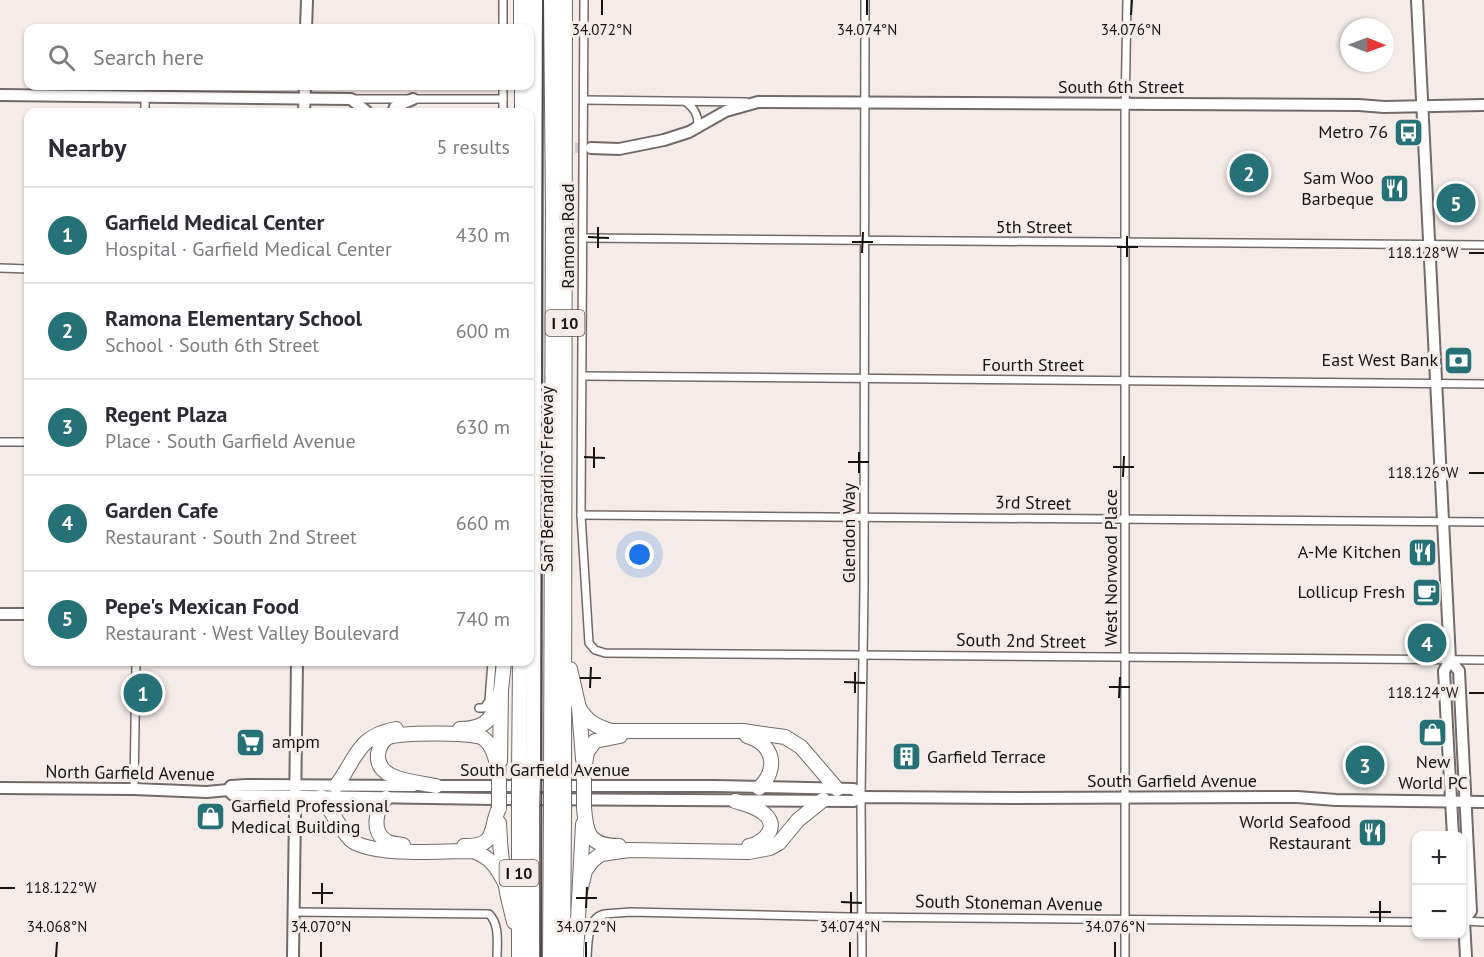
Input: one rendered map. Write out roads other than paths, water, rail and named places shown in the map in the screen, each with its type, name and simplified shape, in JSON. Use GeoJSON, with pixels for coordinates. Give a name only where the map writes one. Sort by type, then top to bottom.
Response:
{"type":"FeatureCollection","features":[{"type":"Feature","properties":{"kind":"highway"},"geometry":{"type":"LineString","coordinates":[[522,0],[522,24]]}},
{"type":"Feature","properties":{"kind":"highway"},"geometry":{"type":"LineString","coordinates":[[534,86],[535,0]]}},
{"type":"Feature","properties":{"kind":"highway"},"geometry":{"type":"LineString","coordinates":[[550,957],[558,807],[551,0]]}},
{"type":"Feature","properties":{"kind":"highway","name":"San Bernardino Freeway"},"geometry":{"type":"LineString","coordinates":[[558,777],[565,646],[565,0]]}},
{"type":"Feature","properties":{"kind":"highway"},"geometry":{"type":"LineString","coordinates":[[522,90],[522,108]]}},
{"type":"Feature","properties":{"kind":"highway"},"geometry":{"type":"LineString","coordinates":[[534,90],[534,108]]}},
{"type":"Feature","properties":{"kind":"highway"},"geometry":{"type":"LineString","coordinates":[[565,646],[579,708],[584,774],[576,957]]}},
{"type":"Feature","properties":{"kind":"highway"},"geometry":{"type":"LineString","coordinates":[[504,666],[499,774],[500,848],[505,883],[519,938]]}},
{"type":"Feature","properties":{"kind":"highway","name":"I 10"},"geometry":{"type":"LineString","coordinates":[[519,666],[526,807],[519,957]]}},
{"type":"Feature","properties":{"kind":"highway"},"geometry":{"type":"LineString","coordinates":[[526,777],[527,666]]}},
{"type":"Feature","properties":{"kind":"highway"},"geometry":{"type":"LineString","coordinates":[[336,786],[366,740],[379,732],[396,729],[479,727],[489,721],[495,711],[501,690]]}},
{"type":"Feature","properties":{"kind":"highway"},"geometry":{"type":"LineString","coordinates":[[579,708],[587,720],[597,727],[611,730],[743,731],[785,737],[801,747],[837,789]]}},
{"type":"Feature","properties":{"kind":"highway"},"geometry":{"type":"LineString","coordinates":[[436,786],[393,777],[385,772],[379,765],[378,757],[379,747],[385,739],[409,734],[471,735],[483,739],[491,748],[499,774]]}},
{"type":"Feature","properties":{"kind":"highway"},"geometry":{"type":"LineString","coordinates":[[584,774],[587,752],[595,741],[604,738],[747,736],[760,739],[768,748],[771,758],[768,778],[759,788]]}},
{"type":"Feature","properties":{"kind":"highway"},"geometry":{"type":"LineString","coordinates":[[321,797],[350,839],[360,846],[386,850],[472,851],[484,855],[496,865],[505,883]]}},
{"type":"Feature","properties":{"kind":"highway"},"geometry":{"type":"LineString","coordinates":[[386,798],[380,805],[376,821],[377,828],[384,840],[397,844],[472,846],[480,844],[487,841],[491,834],[499,808]]}},
{"type":"Feature","properties":{"kind":"highway"},"geometry":{"type":"LineString","coordinates":[[580,891],[585,871],[601,854],[629,850],[749,852],[770,848],[779,843],[798,820],[823,800]]}},
{"type":"Feature","properties":{"kind":"highway"},"geometry":{"type":"LineString","coordinates":[[584,807],[585,827],[590,837],[596,842],[609,846],[746,846],[760,843],[768,836],[770,830],[770,822],[765,813],[735,801]]}},
{"type":"Feature","properties":{"kind":"highway"},"geometry":{"type":"LineString","coordinates":[[526,807],[532,957]]}},
{"type":"Feature","properties":{"kind":"highway","name":"I 10"},"geometry":{"type":"LineString","coordinates":[[558,807],[563,957]]}},
{"type":"Feature","properties":{"kind":"main road"},"geometry":{"type":"LineString","coordinates":[[306,24],[307,0]]}},
{"type":"Feature","properties":{"kind":"main road"},"geometry":{"type":"LineString","coordinates":[[1416,0],[1444,521],[1450,660],[1444,671],[1453,831]]}},
{"type":"Feature","properties":{"kind":"main road"},"geometry":{"type":"LineString","coordinates":[[304,108],[305,90]]}},
{"type":"Feature","properties":{"kind":"main road"},"geometry":{"type":"LineString","coordinates":[[0,95],[351,99],[362,108]]}},
{"type":"Feature","properties":{"kind":"main road"},"geometry":{"type":"LineString","coordinates":[[395,108],[413,99]]}},
{"type":"Feature","properties":{"kind":"main road","name":"South 6th Street"},"geometry":{"type":"LineString","coordinates":[[591,148],[636,147],[689,132],[726,111],[758,102],[1359,105],[1377,107],[1484,105]]}},
{"type":"Feature","properties":{"kind":"main road"},"geometry":{"type":"LineString","coordinates":[[0,614],[24,614]]}},
{"type":"Feature","properties":{"kind":"main road"},"geometry":{"type":"LineString","coordinates":[[1450,660],[1459,671],[1471,911],[1466,916]]}},
{"type":"Feature","properties":{"kind":"main road"},"geometry":{"type":"LineString","coordinates":[[293,957],[297,666]]}},
{"type":"Feature","properties":{"kind":"main road","name":"South Garfield Avenue"},"geometry":{"type":"LineString","coordinates":[[294,791],[336,786],[691,786],[854,789],[861,797]]}},
{"type":"Feature","properties":{"kind":"main road","name":"North Garfield Avenue"},"geometry":{"type":"LineString","coordinates":[[0,788],[207,792],[228,790],[233,795],[294,791]]}},
{"type":"Feature","properties":{"kind":"main road","name":"South Garfield Avenue"},"geometry":{"type":"LineString","coordinates":[[294,791],[321,797],[386,798],[854,801],[861,797],[1297,797],[1336,800],[1484,802]]}},
{"type":"Feature","properties":{"kind":"main road"},"geometry":{"type":"LineString","coordinates":[[1464,939],[1466,957]]}},
{"type":"Feature","properties":{"kind":"street"},"geometry":{"type":"LineString","coordinates":[[503,0],[503,24]]}},
{"type":"Feature","properties":{"kind":"street","name":"Ramona Road"},"geometry":{"type":"LineString","coordinates":[[584,0],[581,514],[589,643],[595,650]]}},
{"type":"Feature","properties":{"kind":"street","name":"Glendon Way"},"geometry":{"type":"LineString","coordinates":[[862,957],[865,0]]}},
{"type":"Feature","properties":{"kind":"street","name":"West Norwood Place"},"geometry":{"type":"LineString","coordinates":[[1125,957],[1127,0]]}},
{"type":"Feature","properties":{"kind":"street"},"geometry":{"type":"LineString","coordinates":[[503,90],[503,108]]}},
{"type":"Feature","properties":{"kind":"street"},"geometry":{"type":"LineString","coordinates":[[144,96],[145,108]]}},
{"type":"Feature","properties":{"kind":"street"},"geometry":{"type":"LineString","coordinates":[[351,99],[503,99]]}},
{"type":"Feature","properties":{"kind":"street","name":"South 6th Street"},"geometry":{"type":"LineString","coordinates":[[584,100],[758,102]]}},
{"type":"Feature","properties":{"kind":"street"},"geometry":{"type":"LineString","coordinates":[[686,102],[692,106],[698,118],[698,124],[689,132]]}},
{"type":"Feature","properties":{"kind":"street","name":"5th Street"},"geometry":{"type":"LineString","coordinates":[[584,238],[1484,245]]}},
{"type":"Feature","properties":{"kind":"street"},"geometry":{"type":"LineString","coordinates":[[0,268],[24,269]]}},
{"type":"Feature","properties":{"kind":"street","name":"Fourth Street"},"geometry":{"type":"LineString","coordinates":[[583,376],[1484,384]]}},
{"type":"Feature","properties":{"kind":"street"},"geometry":{"type":"LineString","coordinates":[[0,442],[24,442]]}},
{"type":"Feature","properties":{"kind":"street","name":"3rd Street"},"geometry":{"type":"LineString","coordinates":[[581,514],[1484,522]]}},
{"type":"Feature","properties":{"kind":"street","name":"South 2nd Street"},"geometry":{"type":"LineString","coordinates":[[595,650],[605,653],[1484,660]]}},
{"type":"Feature","properties":{"kind":"street"},"geometry":{"type":"LineString","coordinates":[[134,789],[136,666]]}},
{"type":"Feature","properties":{"kind":"street"},"geometry":{"type":"LineString","coordinates":[[478,708],[484,708],[489,700],[492,666]]}},
{"type":"Feature","properties":{"kind":"street"},"geometry":{"type":"LineString","coordinates":[[293,912],[489,914],[494,918],[497,957]]}},
{"type":"Feature","properties":{"kind":"street","name":"South Stoneman Avenue"},"geometry":{"type":"LineString","coordinates":[[587,957],[589,930],[596,919],[601,915],[630,912],[1412,922]]}},
{"type":"Feature","properties":{"kind":"street"},"geometry":{"type":"LineString","coordinates":[[1466,920],[1484,922]]}},
{"type":"Feature","properties":{"kind":"tunnel"},"geometry":{"type":"LineString","coordinates":[[534,147],[591,148]]}},
{"type":"Feature","properties":{"kind":"railway"},"geometry":{"type":"LineString","coordinates":[[541,957],[543,0]]}},
{"type":"Feature","properties":{"kind":"place","name":"Metro 76"},"geometry":{"type":"Point","coordinates":[1409,132]}},
{"type":"Feature","properties":{"kind":"place","name":"Ramona Elementary School"},"geometry":{"type":"Point","coordinates":[1249,173]}},
{"type":"Feature","properties":{"kind":"place","name":"Sam Woo Barbeque"},"geometry":{"type":"Point","coordinates":[1395,188]}},
{"type":"Feature","properties":{"kind":"place","name":"Pepe's Mexican Food"},"geometry":{"type":"Point","coordinates":[1456,203]}},
{"type":"Feature","properties":{"kind":"place","name":"East West Bank"},"geometry":{"type":"Point","coordinates":[1459,360]}},
{"type":"Feature","properties":{"kind":"place","name":"A-Me Kitchen"},"geometry":{"type":"Point","coordinates":[1422,552]}},
{"type":"Feature","properties":{"kind":"place","name":"Lollicup Fresh"},"geometry":{"type":"Point","coordinates":[1426,592]}},
{"type":"Feature","properties":{"kind":"place","name":"Garden Cafe"},"geometry":{"type":"Point","coordinates":[1427,643]}},
{"type":"Feature","properties":{"kind":"place","name":"Garfield Medical Center"},"geometry":{"type":"Point","coordinates":[143,693]}},
{"type":"Feature","properties":{"kind":"place","name":"New World PC"},"geometry":{"type":"Point","coordinates":[1433,733]}},
{"type":"Feature","properties":{"kind":"place","name":"ampm"},"geometry":{"type":"Point","coordinates":[251,742]}},
{"type":"Feature","properties":{"kind":"place","name":"Garfield Terrace"},"geometry":{"type":"Point","coordinates":[906,757]}},
{"type":"Feature","properties":{"kind":"place","name":"Regent Plaza"},"geometry":{"type":"Point","coordinates":[1365,765]}},
{"type":"Feature","properties":{"kind":"place","name":"Garfield Professional Medical Building"},"geometry":{"type":"Point","coordinates":[210,816]}},
{"type":"Feature","properties":{"kind":"place","name":"World Seafood Restaurant"},"geometry":{"type":"Point","coordinates":[1372,832]}}]}
